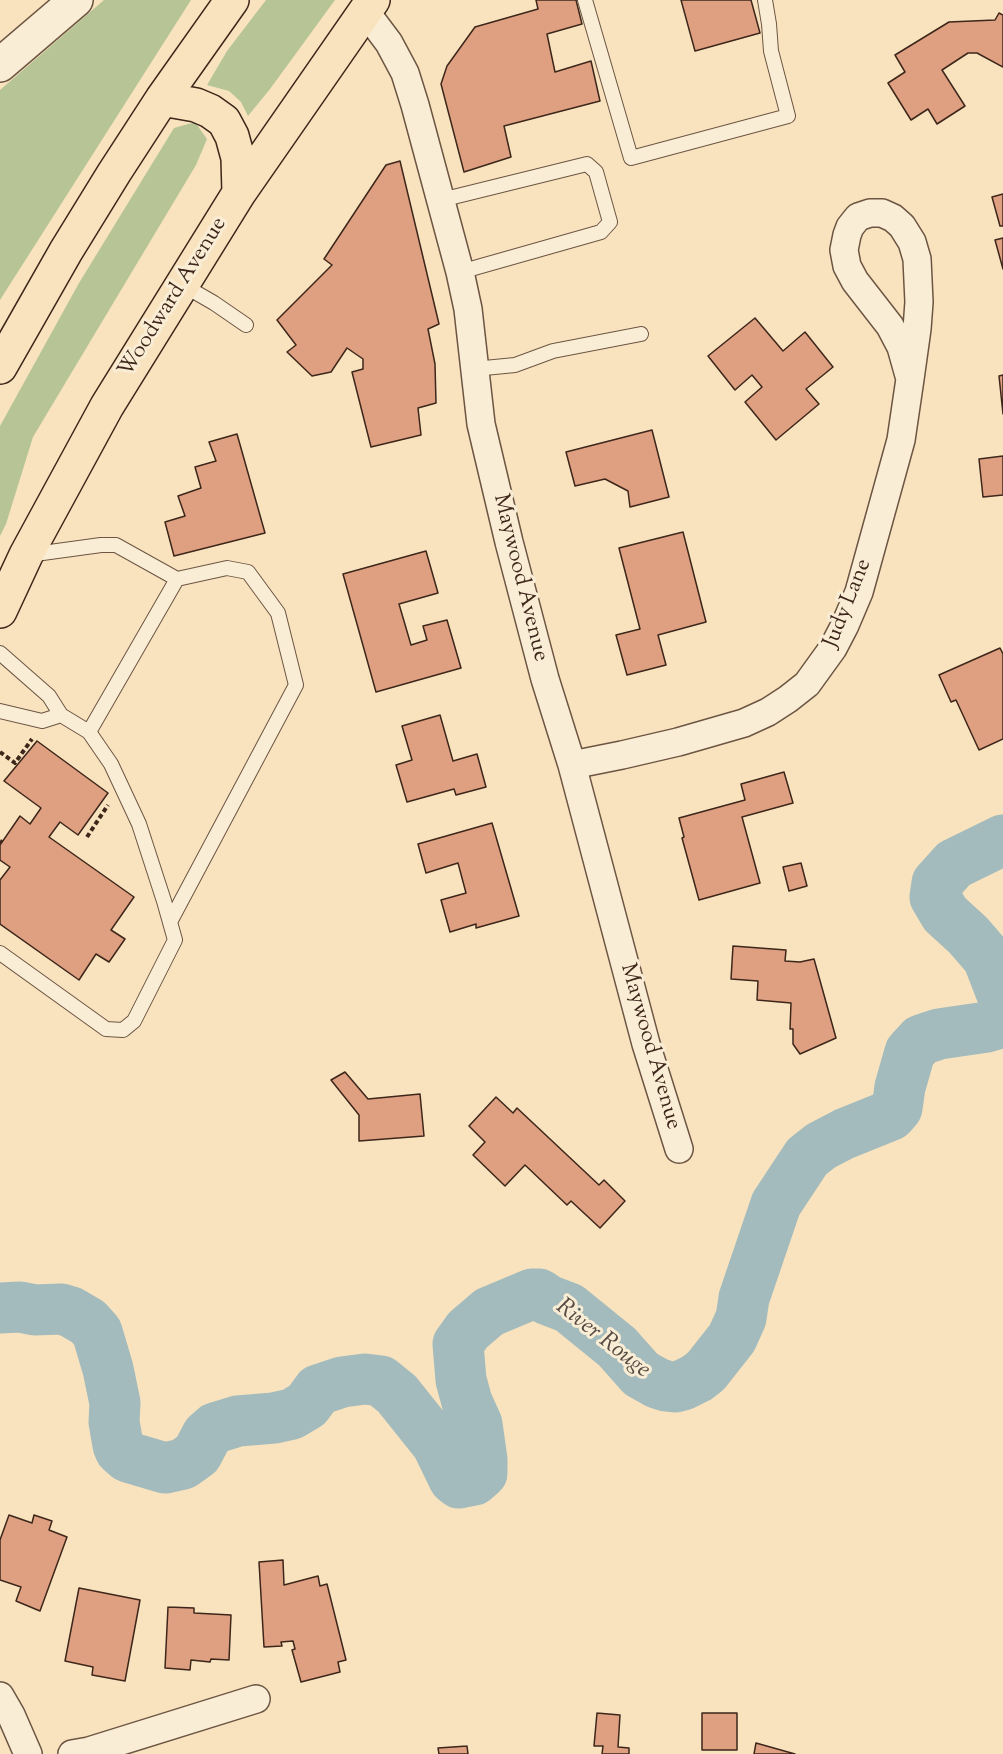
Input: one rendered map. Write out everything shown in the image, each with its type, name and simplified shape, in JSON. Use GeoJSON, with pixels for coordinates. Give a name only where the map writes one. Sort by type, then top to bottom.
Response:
{"type":"FeatureCollection","features":[{"type":"Feature","properties":{"kind":"main road"},"geometry":{"type":"LineString","coordinates":[[0,367],[66,251],[162,99],[232,0]]}},
{"type":"Feature","properties":{"kind":"main road","name":"Woodward Avenue"},"geometry":{"type":"LineString","coordinates":[[0,612],[26,555],[107,406],[181,284],[239,193],[369,6]]}},
{"type":"Feature","properties":{"kind":"main road"},"geometry":{"type":"LineString","coordinates":[[162,99],[195,105],[210,111],[224,121],[232,136],[238,158],[239,193]]}},
{"type":"Feature","properties":{"kind":"street"},"geometry":{"type":"LineString","coordinates":[[0,65],[76,0]]}},
{"type":"Feature","properties":{"kind":"street","name":"Maywood Avenue"},"geometry":{"type":"LineString","coordinates":[[369,6],[405,73],[441,200],[468,309],[481,424],[509,542],[545,679],[572,765],[646,1044],[679,1149]]}},
{"type":"Feature","properties":{"kind":"street","name":"Judy Lane"},"geometry":{"type":"LineString","coordinates":[[572,765],[678,742],[744,723],[778,705],[807,684],[833,648],[859,592],[901,441],[910,379],[919,302],[917,259],[912,242],[902,226],[893,218],[882,213],[870,213],[858,217],[850,227],[844,250],[847,266],[855,281],[890,326],[901,346],[910,379]]}},
{"type":"Feature","properties":{"kind":"street"},"geometry":{"type":"LineString","coordinates":[[0,1696],[34,1753]]}},
{"type":"Feature","properties":{"kind":"street"},"geometry":{"type":"LineString","coordinates":[[72,1754],[89,1751],[256,1699]]}},
{"type":"Feature","properties":{"kind":"lane"},"geometry":{"type":"LineString","coordinates":[[585,0],[631,158],[788,116],[771,51],[765,0]]}},
{"type":"Feature","properties":{"kind":"lane"},"geometry":{"type":"LineString","coordinates":[[441,200],[587,164],[596,172],[610,222],[601,232],[460,273]]}},
{"type":"Feature","properties":{"kind":"lane"},"geometry":{"type":"LineString","coordinates":[[181,284],[214,303],[246,326]]}},
{"type":"Feature","properties":{"kind":"lane"},"geometry":{"type":"LineString","coordinates":[[474,369],[515,365],[553,351],[641,334]]}},
{"type":"Feature","properties":{"kind":"lane"},"geometry":{"type":"LineString","coordinates":[[26,555],[74,550],[101,544],[116,545],[177,579],[227,568],[248,572],[278,613],[296,684],[170,922]]}},
{"type":"Feature","properties":{"kind":"lane"},"geometry":{"type":"LineString","coordinates":[[88,732],[177,579]]}},
{"type":"Feature","properties":{"kind":"lane"},"geometry":{"type":"LineString","coordinates":[[0,652],[49,696],[61,715],[88,732],[111,764],[139,824],[176,940],[134,1021],[123,1030],[106,1029],[0,953]]}},
{"type":"Feature","properties":{"kind":"lane"},"geometry":{"type":"LineString","coordinates":[[0,711],[42,721],[61,715]]}},
{"type":"Feature","properties":{"kind":"path"},"geometry":{"type":"LineString","coordinates":[[0,752],[15,763],[33,738]]}},
{"type":"Feature","properties":{"kind":"path"},"geometry":{"type":"LineString","coordinates":[[87,837],[113,797]]}},
{"type":"Feature","properties":{"kind":"green space"},"geometry":{"type":"Polygon","coordinates":[[[104,0],[191,0],[0,300],[0,90],[104,0]]]}},
{"type":"Feature","properties":{"kind":"green space"},"geometry":{"type":"Polygon","coordinates":[[[266,0],[335,0],[248,116],[241,102],[229,91],[207,85],[227,51],[266,0]]]}},
{"type":"Feature","properties":{"kind":"green space"},"geometry":{"type":"Polygon","coordinates":[[[195,122],[207,139],[196,165],[33,437],[6,524],[0,536],[0,426],[79,283],[174,128],[195,122]]]}},
{"type":"Feature","properties":{"kind":"building"},"geometry":{"type":"Polygon","coordinates":[[[536,0],[576,0],[582,24],[547,34],[555,72],[591,61],[600,101],[504,126],[511,157],[464,172],[441,84],[447,66],[475,27],[538,9],[536,0]]]}},
{"type":"Feature","properties":{"kind":"building"},"geometry":{"type":"Polygon","coordinates":[[[681,0],[751,0],[760,33],[695,51],[681,0]]]}},
{"type":"Feature","properties":{"kind":"building"},"geometry":{"type":"Polygon","coordinates":[[[999,13],[1003,15],[1003,67],[977,53],[968,53],[942,70],[965,106],[937,124],[928,109],[911,120],[888,83],[905,72],[895,55],[949,22],[995,20],[999,13]]]}},
{"type":"Feature","properties":{"kind":"building"},"geometry":{"type":"Polygon","coordinates":[[[400,161],[439,324],[428,329],[435,364],[436,403],[418,408],[421,435],[371,447],[352,372],[363,369],[363,359],[347,348],[331,372],[312,376],[287,352],[296,345],[277,320],[332,265],[324,259],[386,165],[400,161]]]}},
{"type":"Feature","properties":{"kind":"building"},"geometry":{"type":"Polygon","coordinates":[[[1003,194],[1003,226],[1000,226],[992,197],[1003,194]]]}},
{"type":"Feature","properties":{"kind":"building"},"geometry":{"type":"Polygon","coordinates":[[[1003,238],[1003,269],[995,240],[1003,238]]]}},
{"type":"Feature","properties":{"kind":"building"},"geometry":{"type":"Polygon","coordinates":[[[755,318],[783,351],[805,332],[833,367],[806,389],[819,404],[776,440],[745,402],[762,387],[752,375],[735,390],[708,356],[755,318]]]}},
{"type":"Feature","properties":{"kind":"building"},"geometry":{"type":"Polygon","coordinates":[[[1003,375],[1003,414],[999,376],[1003,375]]]}},
{"type":"Feature","properties":{"kind":"building"},"geometry":{"type":"Polygon","coordinates":[[[652,430],[669,497],[630,507],[628,491],[605,479],[575,486],[566,452],[652,430]]]}},
{"type":"Feature","properties":{"kind":"building"},"geometry":{"type":"Polygon","coordinates":[[[237,434],[265,533],[174,556],[165,522],[185,516],[178,496],[201,488],[195,467],[216,461],[209,442],[237,434]]]}},
{"type":"Feature","properties":{"kind":"building"},"geometry":{"type":"Polygon","coordinates":[[[1003,456],[1003,495],[983,497],[979,459],[1003,456]]]}},
{"type":"Feature","properties":{"kind":"building"},"geometry":{"type":"Polygon","coordinates":[[[683,532],[706,622],[658,635],[666,665],[627,675],[616,635],[640,629],[619,548],[683,532]]]}},
{"type":"Feature","properties":{"kind":"building"},"geometry":{"type":"Polygon","coordinates":[[[426,551],[438,593],[399,604],[411,645],[427,640],[423,626],[447,620],[461,668],[376,692],[343,574],[426,551]]]}},
{"type":"Feature","properties":{"kind":"building"},"geometry":{"type":"Polygon","coordinates":[[[1000,648],[1003,654],[1003,739],[979,750],[956,700],[951,702],[939,675],[1000,648]]]}},
{"type":"Feature","properties":{"kind":"building"},"geometry":{"type":"Polygon","coordinates":[[[440,715],[453,761],[477,754],[486,787],[456,795],[454,789],[407,802],[396,765],[412,760],[402,726],[440,715]]]}},
{"type":"Feature","properties":{"kind":"building"},"geometry":{"type":"Polygon","coordinates":[[[37,741],[108,793],[78,835],[60,822],[49,837],[134,897],[111,930],[125,939],[109,962],[96,954],[79,980],[0,924],[0,880],[10,867],[0,860],[0,845],[20,816],[30,824],[41,808],[4,781],[37,741]]]}},
{"type":"Feature","properties":{"kind":"building"},"geometry":{"type":"Polygon","coordinates":[[[784,772],[793,803],[742,817],[760,883],[699,900],[682,838],[684,837],[679,818],[745,800],[741,784],[784,772]]]}},
{"type":"Feature","properties":{"kind":"building"},"geometry":{"type":"Polygon","coordinates":[[[492,823],[519,916],[476,928],[476,924],[450,932],[441,900],[466,893],[458,863],[426,873],[418,844],[492,823]]]}},
{"type":"Feature","properties":{"kind":"building"},"geometry":{"type":"Polygon","coordinates":[[[801,863],[807,886],[789,891],[783,867],[801,863]]]}},
{"type":"Feature","properties":{"kind":"building"},"geometry":{"type":"Polygon","coordinates":[[[733,946],[786,950],[785,961],[800,962],[814,959],[836,1038],[800,1054],[793,1044],[793,1029],[790,1029],[791,1003],[757,1000],[758,981],[731,979],[733,946]]]}},
{"type":"Feature","properties":{"kind":"building"},"geometry":{"type":"Polygon","coordinates":[[[345,1072],[368,1099],[420,1094],[424,1136],[359,1141],[359,1115],[331,1080],[345,1072]]]}},
{"type":"Feature","properties":{"kind":"building"},"geometry":{"type":"Polygon","coordinates":[[[496,1097],[513,1113],[517,1108],[599,1185],[604,1180],[625,1201],[600,1228],[571,1201],[567,1205],[525,1165],[505,1186],[473,1155],[485,1142],[469,1126],[496,1097]]]}},
{"type":"Feature","properties":{"kind":"building"},"geometry":{"type":"Polygon","coordinates":[[[9,1515],[32,1523],[34,1515],[52,1521],[49,1530],[67,1537],[40,1611],[16,1601],[21,1587],[0,1580],[0,1540],[9,1515]]]}},
{"type":"Feature","properties":{"kind":"building"},"geometry":{"type":"Polygon","coordinates":[[[283,1560],[284,1585],[318,1576],[320,1586],[327,1584],[346,1660],[338,1662],[340,1672],[301,1682],[292,1650],[295,1649],[293,1641],[281,1642],[282,1646],[264,1647],[259,1562],[283,1560]]]}},
{"type":"Feature","properties":{"kind":"building"},"geometry":{"type":"Polygon","coordinates":[[[79,1588],[140,1600],[125,1681],[92,1675],[93,1667],[65,1661],[79,1588]]]}},
{"type":"Feature","properties":{"kind":"building"},"geometry":{"type":"Polygon","coordinates":[[[168,1607],[194,1608],[194,1613],[231,1615],[229,1660],[211,1659],[210,1662],[191,1660],[190,1670],[165,1668],[168,1607]]]}},
{"type":"Feature","properties":{"kind":"building"},"geometry":{"type":"Polygon","coordinates":[[[597,1713],[620,1715],[618,1747],[629,1748],[629,1754],[602,1754],[603,1746],[594,1746],[597,1713]]]}},
{"type":"Feature","properties":{"kind":"building"},"geometry":{"type":"Polygon","coordinates":[[[702,1713],[737,1713],[737,1750],[702,1750],[702,1713]]]}},
{"type":"Feature","properties":{"kind":"building"},"geometry":{"type":"Polygon","coordinates":[[[756,1743],[795,1754],[754,1754],[756,1743]]]}},
{"type":"Feature","properties":{"kind":"building"},"geometry":{"type":"Polygon","coordinates":[[[467,1746],[468,1754],[439,1754],[438,1748],[467,1746]]]}},
{"type":"Feature","properties":{"kind":"waterway","name":"River Rouge"},"geometry":{"type":"LineString","coordinates":[[1003,840],[954,864],[937,883],[935,897],[945,914],[988,958],[1003,997]]}},
{"type":"Feature","properties":{"kind":"waterway","name":"River Rouge"},"geometry":{"type":"LineString","coordinates":[[0,1308],[61,1309],[88,1322],[97,1332],[115,1403],[114,1422],[118,1445],[128,1457],[165,1468],[183,1464],[197,1454],[207,1435],[215,1428],[238,1421],[292,1414],[307,1405],[318,1390],[342,1382],[365,1379],[381,1381],[397,1394],[437,1444],[454,1479],[459,1483],[474,1480],[482,1473],[482,1460],[477,1424],[467,1402],[461,1380],[458,1344],[468,1330],[489,1312],[532,1294],[539,1294],[569,1308],[617,1347],[641,1374],[657,1383],[675,1387],[697,1378],[706,1371],[732,1338],[741,1318],[744,1298],[776,1204],[807,1157],[821,1146],[844,1134],[891,1115],[897,1108],[900,1087],[910,1052],[921,1040],[939,1034],[987,1027],[1003,1022]]}}]}
